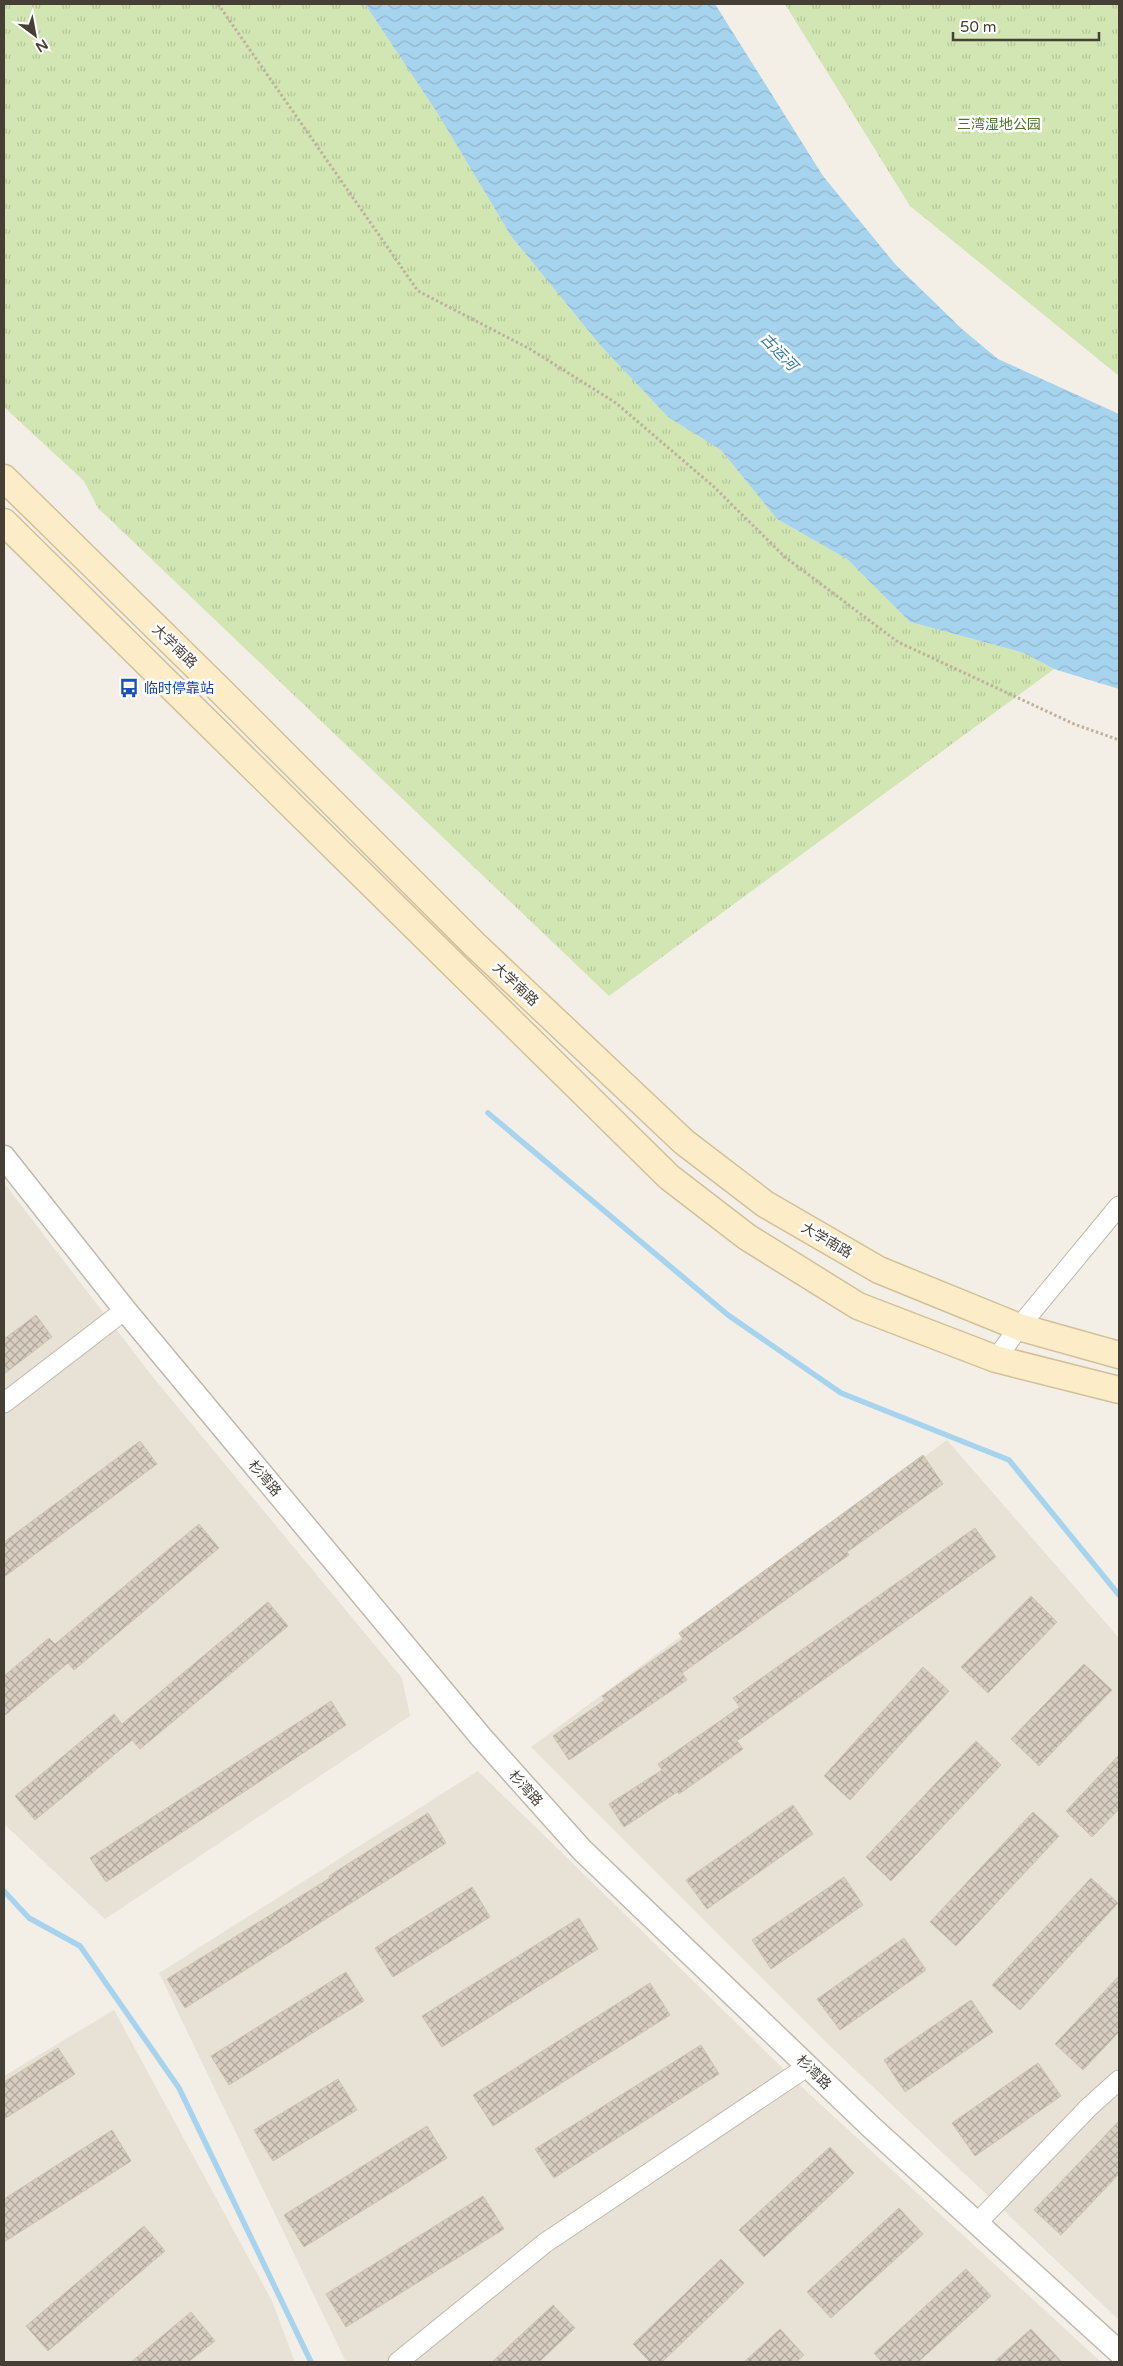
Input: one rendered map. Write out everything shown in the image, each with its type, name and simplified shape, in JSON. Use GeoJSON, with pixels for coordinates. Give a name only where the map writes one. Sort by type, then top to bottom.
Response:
{"type":"FeatureCollection","features":[{"type":"Feature","properties":{"kind":"main road","name":"大学南路"},"geometry":{"type":"LineString","coordinates":[[4,478],[219,689],[475,945],[684,1142],[765,1204],[879,1270],[1019,1326],[1119,1355]]}},
{"type":"Feature","properties":{"kind":"main road"},"geometry":{"type":"LineString","coordinates":[[4,522],[669,1177],[748,1237],[858,1306],[996,1359],[1119,1390]]}},
{"type":"Feature","properties":{"kind":"street","name":"杉湾路"},"geometry":{"type":"LineString","coordinates":[[4,1157],[125,1310],[481,1737],[582,1850],[808,2066],[1119,2352]]}},
{"type":"Feature","properties":{"kind":"street"},"geometry":{"type":"LineString","coordinates":[[996,1359],[1019,1326],[1119,1206]]}},
{"type":"Feature","properties":{"kind":"street"},"geometry":{"type":"LineString","coordinates":[[4,1403],[125,1310]]}},
{"type":"Feature","properties":{"kind":"street"},"geometry":{"type":"LineString","coordinates":[[398,2362],[545,2243],[808,2066]]}},
{"type":"Feature","properties":{"kind":"street"},"geometry":{"type":"LineString","coordinates":[[977,2222],[1089,2107],[1119,2080]]}},
{"type":"Feature","properties":{"kind":"path"},"geometry":{"type":"LineString","coordinates":[[218,4],[418,291],[530,348],[616,403],[713,486],[785,557],[898,642],[1074,724],[1119,740]]}},
{"type":"Feature","properties":{"kind":"shaded area"},"geometry":{"type":"Polygon","coordinates":[[[4,1183],[152,1376],[402,1678],[410,1716],[105,1919],[4,1824],[4,1183]]]}},
{"type":"Feature","properties":{"kind":"shaded area"},"geometry":{"type":"Polygon","coordinates":[[[947,1440],[1119,1638],[1119,2320],[831,2047],[531,1747],[947,1440]]]}},
{"type":"Feature","properties":{"kind":"shaded area"},"geometry":{"type":"Polygon","coordinates":[[[478,1771],[806,2091],[1101,2362],[346,2362],[159,1973],[478,1771]]]}},
{"type":"Feature","properties":{"kind":"shaded area"},"geometry":{"type":"Polygon","coordinates":[[[114,2010],[272,2301],[295,2362],[4,2362],[4,2076],[114,2010]]]}},
{"type":"Feature","properties":{"kind":"green space"},"geometry":{"type":"Polygon","coordinates":[[[4,4],[365,4],[438,114],[511,236],[600,345],[668,417],[721,450],[777,519],[847,559],[910,622],[1024,653],[1054,669],[609,996],[98,508],[84,481],[4,407],[4,4]]]}},
{"type":"Feature","properties":{"kind":"green space","name":"三湾湿地公园"},"geometry":{"type":"Polygon","coordinates":[[[785,4],[1119,4],[1119,376],[910,206],[785,4]]]}},
{"type":"Feature","properties":{"kind":"water","name":"古运河"},"geometry":{"type":"Polygon","coordinates":[[[365,4],[715,4],[823,176],[895,264],[962,329],[998,359],[1119,414],[1119,689],[1054,669],[1024,653],[910,622],[847,559],[777,519],[721,450],[668,417],[600,345],[511,236],[438,114],[365,4]]]}},
{"type":"Feature","properties":{"kind":"building"},"geometry":{"type":"Polygon","coordinates":[[[36,1315],[52,1337],[4,1374],[4,1339],[36,1315]]]}},
{"type":"Feature","properties":{"kind":"building"},"geometry":{"type":"Polygon","coordinates":[[[140,1441],[157,1464],[4,1577],[4,1542],[140,1441]]]}},
{"type":"Feature","properties":{"kind":"building"},"geometry":{"type":"Polygon","coordinates":[[[923,1455],[943,1484],[847,1552],[849,1555],[682,1673],[687,1680],[569,1760],[553,1736],[605,1700],[602,1696],[683,1639],[679,1633],[923,1455]]]}},
{"type":"Feature","properties":{"kind":"building"},"geometry":{"type":"Polygon","coordinates":[[[199,1524],[219,1548],[74,1670],[68,1663],[4,1716],[4,1676],[49,1638],[55,1644],[199,1524]]]}},
{"type":"Feature","properties":{"kind":"building"},"geometry":{"type":"Polygon","coordinates":[[[975,1528],[996,1557],[737,1741],[743,1749],[679,1794],[677,1792],[624,1827],[609,1804],[662,1770],[658,1764],[740,1707],[733,1698],[975,1528]]]}},
{"type":"Feature","properties":{"kind":"building"},"geometry":{"type":"Polygon","coordinates":[[[1031,1596],[1057,1622],[988,1693],[961,1667],[1031,1596]]]}},
{"type":"Feature","properties":{"kind":"building"},"geometry":{"type":"Polygon","coordinates":[[[268,1602],[288,1626],[140,1749],[132,1740],[35,1820],[15,1796],[114,1714],[122,1724],[268,1602]]]}},
{"type":"Feature","properties":{"kind":"building"},"geometry":{"type":"Polygon","coordinates":[[[1084,1664],[1112,1690],[1039,1766],[1011,1739],[1084,1664]]]}},
{"type":"Feature","properties":{"kind":"building"},"geometry":{"type":"Polygon","coordinates":[[[923,1667],[949,1691],[850,1800],[824,1776],[923,1667]]]}},
{"type":"Feature","properties":{"kind":"building"},"geometry":{"type":"Polygon","coordinates":[[[331,1701],[346,1725],[106,1882],[90,1858],[331,1701]]]}},
{"type":"Feature","properties":{"kind":"building"},"geometry":{"type":"Polygon","coordinates":[[[976,1741],[1001,1765],[891,1881],[866,1857],[976,1741]]]}},
{"type":"Feature","properties":{"kind":"building"},"geometry":{"type":"Polygon","coordinates":[[[1119,1755],[1119,1809],[1092,1837],[1066,1811],[1119,1755]]]}},
{"type":"Feature","properties":{"kind":"building"},"geometry":{"type":"Polygon","coordinates":[[[793,1805],[813,1834],[707,1909],[686,1880],[793,1805]]]}},
{"type":"Feature","properties":{"kind":"building"},"geometry":{"type":"Polygon","coordinates":[[[1033,1812],[1059,1836],[956,1946],[930,1922],[1033,1812]]]}},
{"type":"Feature","properties":{"kind":"building"},"geometry":{"type":"Polygon","coordinates":[[[428,1813],[446,1843],[185,2008],[167,1979],[330,1878],[329,1876],[428,1813]]]}},
{"type":"Feature","properties":{"kind":"building"},"geometry":{"type":"Polygon","coordinates":[[[844,1877],[863,1905],[771,1969],[752,1940],[844,1877]]]}},
{"type":"Feature","properties":{"kind":"building"},"geometry":{"type":"Polygon","coordinates":[[[1091,1878],[1118,1903],[1020,2010],[992,1985],[1091,1878]]]}},
{"type":"Feature","properties":{"kind":"building"},"geometry":{"type":"Polygon","coordinates":[[[472,1887],[490,1917],[393,1977],[375,1948],[472,1887]]]}},
{"type":"Feature","properties":{"kind":"building"},"geometry":{"type":"Polygon","coordinates":[[[579,1918],[598,1949],[442,2047],[422,2016],[579,1918]]]}},
{"type":"Feature","properties":{"kind":"building"},"geometry":{"type":"Polygon","coordinates":[[[904,1938],[926,1970],[840,2030],[817,1999],[904,1938]]]}},
{"type":"Feature","properties":{"kind":"building"},"geometry":{"type":"Polygon","coordinates":[[[346,1972],[364,2001],[229,2085],[211,2056],[346,1972]]]}},
{"type":"Feature","properties":{"kind":"building"},"geometry":{"type":"Polygon","coordinates":[[[1119,1976],[1119,2032],[1083,2070],[1055,2044],[1119,1976]]]}},
{"type":"Feature","properties":{"kind":"building"},"geometry":{"type":"Polygon","coordinates":[[[650,1983],[670,2015],[493,2126],[473,2095],[650,1983]]]}},
{"type":"Feature","properties":{"kind":"building"},"geometry":{"type":"Polygon","coordinates":[[[971,2000],[993,2032],[905,2092],[884,2060],[971,2000]]]}},
{"type":"Feature","properties":{"kind":"building"},"geometry":{"type":"Polygon","coordinates":[[[701,2045],[719,2074],[554,2178],[535,2149],[701,2045]]]}},
{"type":"Feature","properties":{"kind":"building"},"geometry":{"type":"Polygon","coordinates":[[[58,2048],[75,2074],[4,2119],[4,2082],[58,2048]]]}},
{"type":"Feature","properties":{"kind":"building"},"geometry":{"type":"Polygon","coordinates":[[[1038,2063],[1061,2096],[975,2156],[952,2123],[1038,2063]]]}},
{"type":"Feature","properties":{"kind":"building"},"geometry":{"type":"Polygon","coordinates":[[[338,2079],[357,2110],[273,2161],[254,2130],[338,2079]]]}},
{"type":"Feature","properties":{"kind":"building"},"geometry":{"type":"Polygon","coordinates":[[[1119,2121],[1119,2174],[1061,2235],[1034,2210],[1119,2121]]]}},
{"type":"Feature","properties":{"kind":"building"},"geometry":{"type":"Polygon","coordinates":[[[427,2126],[447,2158],[304,2247],[284,2215],[427,2126]]]}},
{"type":"Feature","properties":{"kind":"building"},"geometry":{"type":"Polygon","coordinates":[[[112,2130],[131,2161],[4,2242],[4,2199],[112,2130]]]}},
{"type":"Feature","properties":{"kind":"building"},"geometry":{"type":"Polygon","coordinates":[[[830,2147],[854,2173],[764,2257],[739,2230],[830,2147]]]}},
{"type":"Feature","properties":{"kind":"building"},"geometry":{"type":"Polygon","coordinates":[[[483,2196],[504,2229],[346,2327],[326,2294],[483,2196]]]}},
{"type":"Feature","properties":{"kind":"building"},"geometry":{"type":"Polygon","coordinates":[[[899,2208],[923,2234],[831,2318],[807,2292],[899,2208]]]}},
{"type":"Feature","properties":{"kind":"building"},"geometry":{"type":"Polygon","coordinates":[[[144,2226],[165,2251],[48,2351],[26,2326],[144,2226]]]}},
{"type":"Feature","properties":{"kind":"building"},"geometry":{"type":"Polygon","coordinates":[[[721,2259],[744,2283],[662,2362],[650,2362],[633,2344],[721,2259]]]}},
{"type":"Feature","properties":{"kind":"building"},"geometry":{"type":"Polygon","coordinates":[[[966,2269],[991,2296],[918,2362],[882,2362],[874,2353],[966,2269]]]}},
{"type":"Feature","properties":{"kind":"building"},"geometry":{"type":"Polygon","coordinates":[[[553,2305],[575,2328],[539,2362],[492,2362],[553,2305]]]}},
{"type":"Feature","properties":{"kind":"building"},"geometry":{"type":"Polygon","coordinates":[[[191,2312],[215,2341],[188,2362],[131,2362],[191,2312]]]}},
{"type":"Feature","properties":{"kind":"building"},"geometry":{"type":"Polygon","coordinates":[[[780,2329],[804,2355],[796,2362],[744,2362],[780,2329]]]}},
{"type":"Feature","properties":{"kind":"building"},"geometry":{"type":"Polygon","coordinates":[[[1031,2329],[1062,2362],[994,2362],[1031,2329]]]}},
{"type":"Feature","properties":{"kind":"waterway"},"geometry":{"type":"LineString","coordinates":[[488,1113],[728,1315],[841,1393],[1009,1460],[1119,1595]]}},
{"type":"Feature","properties":{"kind":"waterway"},"geometry":{"type":"LineString","coordinates":[[4,1891],[29,1918],[80,1946],[179,2088],[311,2362]]}},
{"type":"Feature","properties":{"kind":"place","name":"临时停靠站"},"geometry":{"type":"Point","coordinates":[129,688]}}]}
